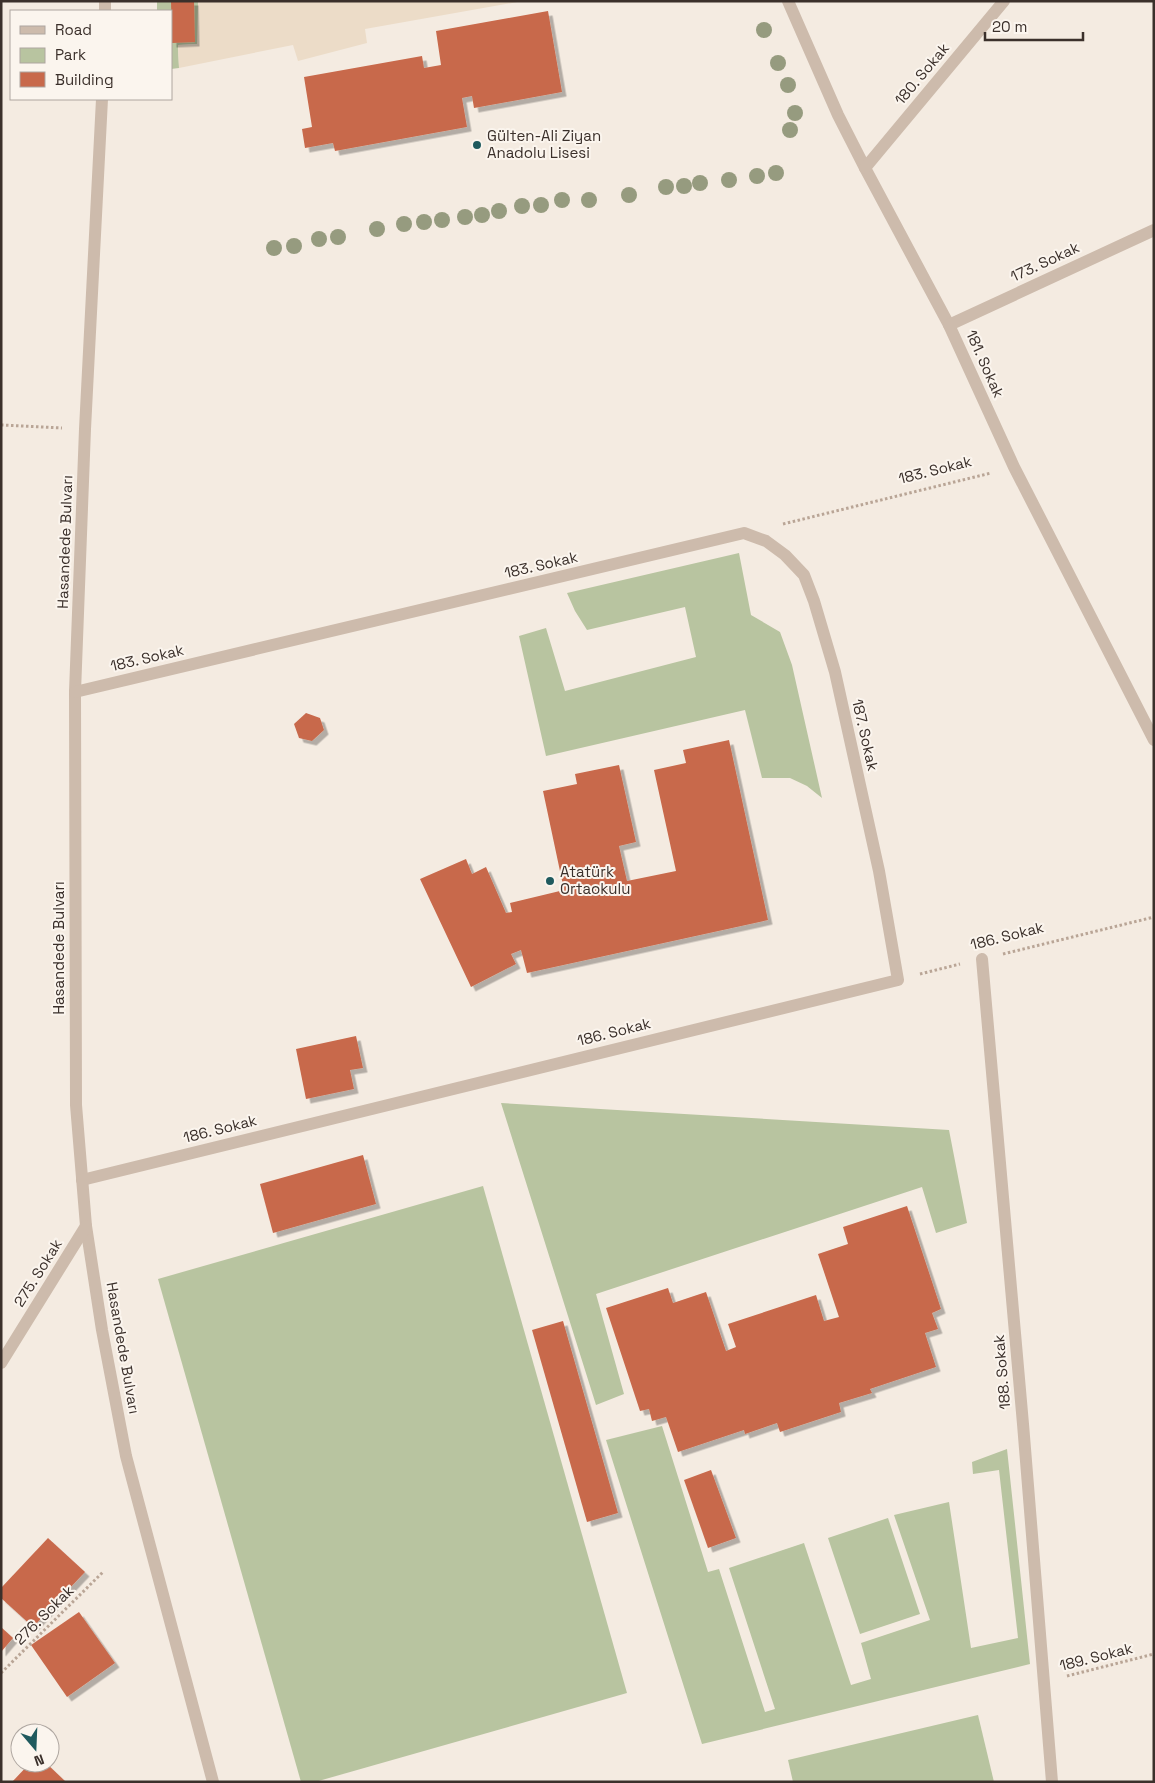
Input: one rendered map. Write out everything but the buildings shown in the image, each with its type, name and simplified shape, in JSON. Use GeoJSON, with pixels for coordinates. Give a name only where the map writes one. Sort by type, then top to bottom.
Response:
{"type":"FeatureCollection","features":[{"type":"Feature","properties":{"kind":"street","name":"181. Sokak"},"geometry":{"type":"LineString","coordinates":[[788,1],[838,115],[949,325],[1014,467],[1154,740]]}},
{"type":"Feature","properties":{"kind":"street","name":"180. Sokak"},"geometry":{"type":"LineString","coordinates":[[865,168],[1004,1]]}},
{"type":"Feature","properties":{"kind":"street","name":"Hasandede Bulvarı"},"geometry":{"type":"LineString","coordinates":[[102,100],[85,430],[75,692],[76,1105],[86,1226],[102,1330],[126,1456],[213,1782]]}},
{"type":"Feature","properties":{"kind":"street","name":"173. Sokak"},"geometry":{"type":"LineString","coordinates":[[949,325],[1154,230]]}},
{"type":"Feature","properties":{"kind":"street","name":"183. Sokak"},"geometry":{"type":"LineString","coordinates":[[75,692],[744,533]]}},
{"type":"Feature","properties":{"kind":"street","name":"187. Sokak"},"geometry":{"type":"LineString","coordinates":[[744,533],[766,541],[785,554],[804,575],[814,601],[835,672],[877,861],[898,980]]}},
{"type":"Feature","properties":{"kind":"street","name":"188. Sokak"},"geometry":{"type":"LineString","coordinates":[[982,959],[1052,1782]]}},
{"type":"Feature","properties":{"kind":"street","name":"186. Sokak"},"geometry":{"type":"LineString","coordinates":[[82,1180],[898,980]]}},
{"type":"Feature","properties":{"kind":"street","name":"275. Sokak"},"geometry":{"type":"LineString","coordinates":[[1,1363],[86,1226]]}},
{"type":"Feature","properties":{"kind":"path"},"geometry":{"type":"LineString","coordinates":[[1,425],[85,430]]}},
{"type":"Feature","properties":{"kind":"path","name":"183. Sokak"},"geometry":{"type":"LineString","coordinates":[[782,524],[1014,467]]}},
{"type":"Feature","properties":{"kind":"path","name":"186. Sokak"},"geometry":{"type":"LineString","coordinates":[[898,980],[1154,917]]}},
{"type":"Feature","properties":{"kind":"path","name":"276. Sokak"},"geometry":{"type":"LineString","coordinates":[[1,1673],[103,1572]]}},
{"type":"Feature","properties":{"kind":"path","name":"189. Sokak"},"geometry":{"type":"LineString","coordinates":[[1044,1682],[1154,1654]]}},
{"type":"Feature","properties":{"kind":"green space"},"geometry":{"type":"Polygon","coordinates":[[[157,1],[198,1],[198,44],[178,45],[179,68],[172,69],[172,10],[157,10],[157,1]]]}},
{"type":"Feature","properties":{"kind":"green space"},"geometry":{"type":"Polygon","coordinates":[[[739,553],[751,615],[780,632],[792,665],[822,798],[807,786],[790,778],[762,778],[745,710],[546,756],[519,636],[546,628],[565,691],[696,657],[685,607],[587,630],[575,611],[567,593],[739,553]]]}},
{"type":"Feature","properties":{"kind":"green space"},"geometry":{"type":"Polygon","coordinates":[[[501,1103],[949,1130],[967,1223],[936,1233],[922,1187],[596,1294],[624,1394],[596,1405],[501,1103]]]}},
{"type":"Feature","properties":{"kind":"green space"},"geometry":{"type":"Polygon","coordinates":[[[483,1186],[627,1693],[315,1782],[301,1782],[158,1279],[483,1186]]]}},
{"type":"Feature","properties":{"kind":"green space"},"geometry":{"type":"Polygon","coordinates":[[[662,1426],[708,1572],[719,1569],[765,1712],[775,1709],[729,1568],[804,1543],[851,1685],[871,1679],[861,1643],[930,1620],[894,1515],[949,1502],[971,1648],[1018,1638],[999,1470],[973,1474],[972,1462],[1007,1449],[1030,1664],[702,1744],[606,1440],[662,1426]]]}},
{"type":"Feature","properties":{"kind":"green space"},"geometry":{"type":"Polygon","coordinates":[[[888,1518],[920,1614],[860,1634],[828,1538],[888,1518]]]}},
{"type":"Feature","properties":{"kind":"green space"},"geometry":{"type":"Polygon","coordinates":[[[978,1715],[994,1782],[793,1782],[788,1760],[978,1715]]]}},
{"type":"Feature","properties":{"kind":"shaded area"},"geometry":{"type":"Polygon","coordinates":[[[198,1],[523,1],[365,29],[367,43],[298,61],[293,45],[179,68],[178,45],[197,44],[198,1]]]}},
{"type":"Feature","properties":{"kind":"place","name":"Gülten-Ali Ziyan Anadolu Lisesi"},"geometry":{"type":"Point","coordinates":[477,145]}},
{"type":"Feature","properties":{"kind":"place","name":"Atatürk Ortaokulu"},"geometry":{"type":"Point","coordinates":[550,881]}}]}
